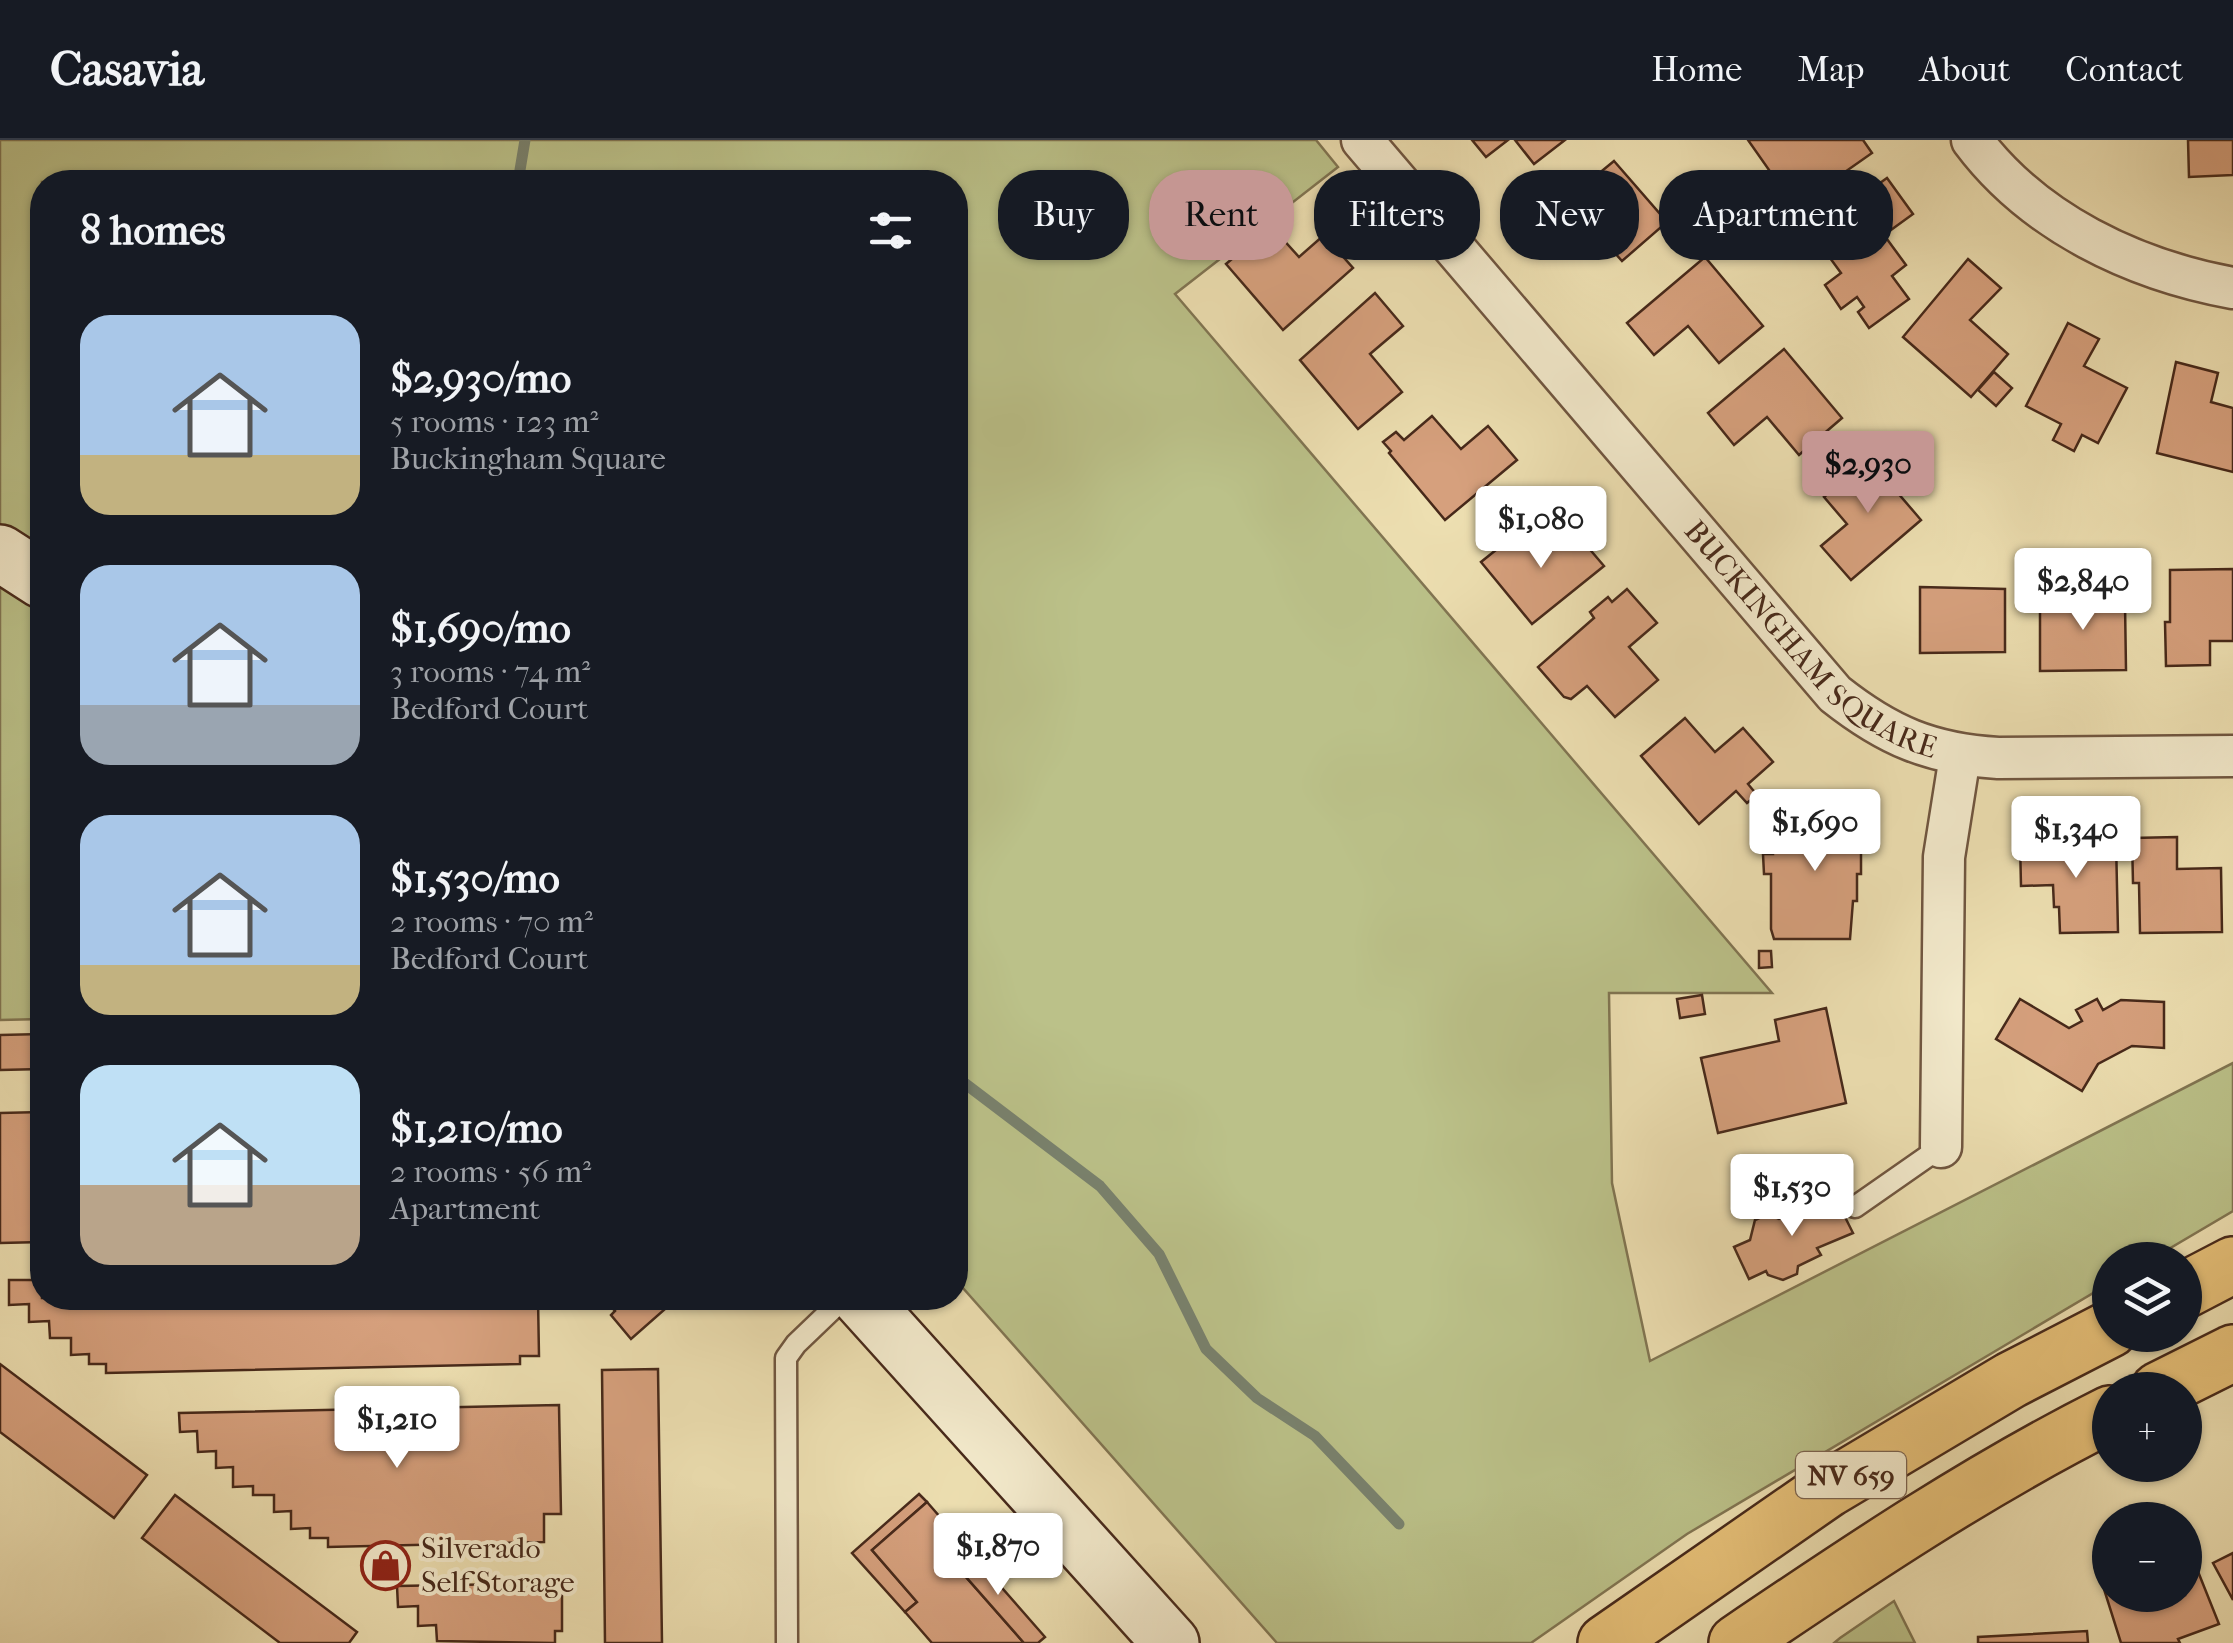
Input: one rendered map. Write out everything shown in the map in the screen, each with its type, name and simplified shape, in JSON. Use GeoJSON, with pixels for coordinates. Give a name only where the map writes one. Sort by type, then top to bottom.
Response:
{"type":"FeatureCollection","features":[{"type":"Feature","properties":{"kind":"main road"},"geometry":{"type":"LineString","coordinates":[[2202,1282],[2233,1266]]}},
{"type":"Feature","properties":{"kind":"main road","name":"NV 659"},"geometry":{"type":"LineString","coordinates":[[1606,1643],[1828,1489],[2011,1380],[2092,1338]]}},
{"type":"Feature","properties":{"kind":"main road"},"geometry":{"type":"LineString","coordinates":[[2194,1372],[2233,1353]]}},
{"type":"Feature","properties":{"kind":"main road","name":"NV 659"},"geometry":{"type":"LineString","coordinates":[[1738,1643],[1866,1556],[2092,1423]]}},
{"type":"Feature","properties":{"kind":"street","name":"BUCKINGHAM SQUARE"},"geometry":{"type":"LineString","coordinates":[[1362,140],[1835,694],[1870,722],[1898,736],[1960,756],[2233,756]]}},
{"type":"Feature","properties":{"kind":"street"},"geometry":{"type":"LineString","coordinates":[[1972,140],[2026,195],[2079,234],[2137,262],[2193,281],[2233,288]]}},
{"type":"Feature","properties":{"kind":"street"},"geometry":{"type":"LineString","coordinates":[[0,553],[30,572]]}},
{"type":"Feature","properties":{"kind":"street"},"geometry":{"type":"LineString","coordinates":[[1941,1147],[1944,856],[1960,756]]}},
{"type":"Feature","properties":{"kind":"street"},"geometry":{"type":"LineString","coordinates":[[871,1310],[1171,1643]]}},
{"type":"Feature","properties":{"kind":"lane"},"geometry":{"type":"LineString","coordinates":[[1855,1207],[1941,1147]]}},
{"type":"Feature","properties":{"kind":"lane"},"geometry":{"type":"LineString","coordinates":[[787,1643],[786,1358],[831,1310]]}},
{"type":"Feature","properties":{"kind":"green space"},"geometry":{"type":"Polygon","coordinates":[[[0,140],[1316,140],[1338,167],[1314,170],[1314,186],[1294,201],[1294,170],[1149,170],[1149,260],[1219,260],[1175,294],[1772,993],[1609,993],[1612,1183],[1650,1361],[2233,1063],[2233,1211],[2180,1242],[2092,1242],[2092,1294],[1687,1534],[1531,1643],[1277,1643],[968,1294],[968,170],[30,170],[30,1019],[0,1020],[0,140]]]}},
{"type":"Feature","properties":{"kind":"green space"},"geometry":{"type":"Polygon","coordinates":[[[1894,1601],[1915,1643],[1834,1643],[1840,1638],[1894,1601]]]}},
{"type":"Feature","properties":{"kind":"building"},"geometry":{"type":"Polygon","coordinates":[[[1472,140],[1508,140],[1486,157],[1472,140]]]}},
{"type":"Feature","properties":{"kind":"building"},"geometry":{"type":"Polygon","coordinates":[[[1515,140],[1565,140],[1534,164],[1515,140]]]}},
{"type":"Feature","properties":{"kind":"building"},"geometry":{"type":"Polygon","coordinates":[[[1748,140],[1863,140],[1872,153],[1848,170],[1769,170],[1748,140]]]}},
{"type":"Feature","properties":{"kind":"building"},"geometry":{"type":"Polygon","coordinates":[[[2188,140],[2233,140],[2233,175],[2189,177],[2188,140]]]}},
{"type":"Feature","properties":{"kind":"building"},"geometry":{"type":"Polygon","coordinates":[[[1614,161],[1622,170],[1603,170],[1614,161]]]}},
{"type":"Feature","properties":{"kind":"building"},"geometry":{"type":"Polygon","coordinates":[[[1893,186],[1913,214],[1893,228],[1893,186]]]}},
{"type":"Feature","properties":{"kind":"building"},"geometry":{"type":"Polygon","coordinates":[[[1639,190],[1659,213],[1659,229],[1639,246],[1639,190]]]}},
{"type":"Feature","properties":{"kind":"building"},"geometry":{"type":"Polygon","coordinates":[[[1314,244],[1314,260],[1346,260],[1353,268],[1283,330],[1226,264],[1231,260],[1294,260],[1294,251],[1299,257],[1314,244]]]}},
{"type":"Feature","properties":{"kind":"building"},"geometry":{"type":"Polygon","coordinates":[[[1893,247],[1906,265],[1892,276],[1909,299],[1869,328],[1858,312],[1864,307],[1857,297],[1841,309],[1825,285],[1841,273],[1831,260],[1893,260],[1893,247]]]}},
{"type":"Feature","properties":{"kind":"building"},"geometry":{"type":"Polygon","coordinates":[[[1968,259],[2001,288],[1970,320],[2008,354],[1971,397],[1903,337],[1968,259]]]}},
{"type":"Feature","properties":{"kind":"building"},"geometry":{"type":"Polygon","coordinates":[[[1701,260],[1708,260],[1763,326],[1719,363],[1688,326],[1654,355],[1627,323],[1701,260]]]}},
{"type":"Feature","properties":{"kind":"building"},"geometry":{"type":"Polygon","coordinates":[[[1375,293],[1403,326],[1370,354],[1402,392],[1358,429],[1300,360],[1375,293]]]}},
{"type":"Feature","properties":{"kind":"building"},"geometry":{"type":"Polygon","coordinates":[[[2068,323],[2099,339],[2084,366],[2127,388],[2098,443],[2082,435],[2074,451],[2053,440],[2061,424],[2026,406],[2068,323]]]}},
{"type":"Feature","properties":{"kind":"building"},"geometry":{"type":"Polygon","coordinates":[[[1784,349],[1842,418],[1799,455],[1767,417],[1734,445],[1708,413],[1784,349]]]}},
{"type":"Feature","properties":{"kind":"building"},"geometry":{"type":"Polygon","coordinates":[[[2176,362],[2218,373],[2211,402],[2233,408],[2233,472],[2157,453],[2176,362]]]}},
{"type":"Feature","properties":{"kind":"building"},"geometry":{"type":"Polygon","coordinates":[[[1994,372],[2012,388],[1996,406],[1978,390],[1994,372]]]}},
{"type":"Feature","properties":{"kind":"building"},"geometry":{"type":"Polygon","coordinates":[[[1432,416],[1461,449],[1488,426],[1517,460],[1445,520],[1383,442],[1396,432],[1404,440],[1432,416]]]}},
{"type":"Feature","properties":{"kind":"building"},"geometry":{"type":"Polygon","coordinates":[[[1884,449],[1898,466],[1885,478],[1921,520],[1851,580],[1821,546],[1847,524],[1824,497],[1884,449]]]}},
{"type":"Feature","properties":{"kind":"building"},"geometry":{"type":"Polygon","coordinates":[[[1827,464],[1838,478],[1825,489],[1814,476],[1827,464]]]}},
{"type":"Feature","properties":{"kind":"building"},"geometry":{"type":"Polygon","coordinates":[[[1527,525],[1550,552],[1575,532],[1604,566],[1532,624],[1481,562],[1527,525]]]}},
{"type":"Feature","properties":{"kind":"building"},"geometry":{"type":"Polygon","coordinates":[[[2233,569],[2233,641],[2210,641],[2210,665],[2166,666],[2170,570],[2233,569]]]}},
{"type":"Feature","properties":{"kind":"building"},"geometry":{"type":"Polygon","coordinates":[[[2089,581],[2089,603],[2125,603],[2126,670],[2040,671],[2040,606],[2065,606],[2064,582],[2089,581]]]}},
{"type":"Feature","properties":{"kind":"building"},"geometry":{"type":"Polygon","coordinates":[[[1920,587],[2005,589],[2005,652],[1920,653],[1920,587]]]}},
{"type":"Feature","properties":{"kind":"building"},"geometry":{"type":"Polygon","coordinates":[[[1627,589],[1657,623],[1629,647],[1658,680],[1615,717],[1587,686],[1571,699],[1564,697],[1538,667],[1594,618],[1590,612],[1608,597],[1612,602],[1627,589]]]}},
{"type":"Feature","properties":{"kind":"building"},"geometry":{"type":"Polygon","coordinates":[[[1685,718],[1715,752],[1743,728],[1773,762],[1748,784],[1757,795],[1747,803],[1736,791],[1699,824],[1641,756],[1685,718]]]}},
{"type":"Feature","properties":{"kind":"building"},"geometry":{"type":"Polygon","coordinates":[[[1801,807],[1854,807],[1854,811],[1861,811],[1861,874],[1857,874],[1850,939],[1774,939],[1771,874],[1764,874],[1763,854],[1773,854],[1773,827],[1801,827],[1801,807]]]}},
{"type":"Feature","properties":{"kind":"building"},"geometry":{"type":"Polygon","coordinates":[[[2177,837],[2177,869],[2221,868],[2222,932],[2140,933],[2139,883],[2133,883],[2132,838],[2177,837]]]}},
{"type":"Feature","properties":{"kind":"building"},"geometry":{"type":"Polygon","coordinates":[[[2116,841],[2118,932],[2060,933],[2053,885],[2021,886],[2020,842],[2116,841]]]}},
{"type":"Feature","properties":{"kind":"building"},"geometry":{"type":"Polygon","coordinates":[[[1759,951],[1771,951],[1772,967],[1759,968],[1759,951]]]}},
{"type":"Feature","properties":{"kind":"building"},"geometry":{"type":"Polygon","coordinates":[[[1702,995],[1705,1014],[1680,1018],[1677,999],[1702,995]]]}},
{"type":"Feature","properties":{"kind":"building"},"geometry":{"type":"Polygon","coordinates":[[[2020,999],[2069,1028],[2082,1021],[2076,1010],[2097,999],[2103,1010],[2121,1000],[2164,1002],[2164,1048],[2132,1046],[2098,1064],[2082,1091],[1996,1039],[2020,999]]]}},
{"type":"Feature","properties":{"kind":"building"},"geometry":{"type":"Polygon","coordinates":[[[1826,1008],[1846,1103],[1718,1133],[1701,1058],[1779,1041],[1775,1020],[1826,1008]]]}},
{"type":"Feature","properties":{"kind":"building"},"geometry":{"type":"Polygon","coordinates":[[[30,1034],[30,1069],[0,1070],[0,1035],[30,1034]]]}},
{"type":"Feature","properties":{"kind":"building"},"geometry":{"type":"Polygon","coordinates":[[[30,1112],[30,1242],[0,1243],[0,1113],[30,1112]]]}},
{"type":"Feature","properties":{"kind":"building"},"geometry":{"type":"Polygon","coordinates":[[[1834,1195],[1853,1233],[1817,1248],[1821,1255],[1798,1266],[1797,1274],[1783,1280],[1766,1271],[1749,1279],[1734,1247],[1750,1240],[1755,1220],[1768,1214],[1779,1219],[1834,1195]]]}},
{"type":"Feature","properties":{"kind":"building"},"geometry":{"type":"Polygon","coordinates":[[[9,1280],[30,1280],[30,1310],[538,1310],[539,1356],[520,1356],[520,1364],[106,1373],[106,1364],[89,1364],[89,1354],[71,1355],[71,1338],[50,1338],[49,1321],[29,1322],[29,1304],[9,1305],[9,1280]]]}},
{"type":"Feature","properties":{"kind":"building"},"geometry":{"type":"Polygon","coordinates":[[[664,1310],[631,1339],[611,1315],[615,1311],[664,1310]]]}},
{"type":"Feature","properties":{"kind":"building"},"geometry":{"type":"Polygon","coordinates":[[[0,1364],[147,1475],[114,1518],[0,1432],[0,1364]]]}},
{"type":"Feature","properties":{"kind":"building"},"geometry":{"type":"Polygon","coordinates":[[[658,1369],[662,1643],[605,1643],[602,1370],[658,1369]]]}},
{"type":"Feature","properties":{"kind":"building"},"geometry":{"type":"Polygon","coordinates":[[[559,1405],[561,1514],[544,1514],[544,1542],[328,1547],[328,1538],[310,1538],[310,1528],[291,1529],[291,1511],[274,1512],[274,1495],[253,1495],[253,1486],[233,1487],[233,1467],[216,1468],[216,1451],[198,1452],[197,1431],[180,1432],[179,1413],[559,1405]]]}},
{"type":"Feature","properties":{"kind":"building"},"geometry":{"type":"Polygon","coordinates":[[[919,1494],[927,1502],[872,1550],[917,1602],[905,1612],[852,1553],[919,1494]]]}},
{"type":"Feature","properties":{"kind":"building"},"geometry":{"type":"Polygon","coordinates":[[[175,1495],[357,1632],[349,1643],[280,1643],[142,1538],[175,1495]]]}},
{"type":"Feature","properties":{"kind":"building"},"geometry":{"type":"Polygon","coordinates":[[[927,1502],[967,1548],[952,1561],[1024,1643],[932,1643],[905,1612],[917,1602],[872,1550],[927,1502]]]}},
{"type":"Feature","properties":{"kind":"building"},"geometry":{"type":"Polygon","coordinates":[[[967,1548],[1045,1637],[1038,1643],[1024,1643],[952,1561],[967,1548]]]}},
{"type":"Feature","properties":{"kind":"building"},"geometry":{"type":"Polygon","coordinates":[[[2233,1553],[2233,1600],[2213,1563],[2233,1553]]]}},
{"type":"Feature","properties":{"kind":"building"},"geometry":{"type":"Polygon","coordinates":[[[2202,1582],[2219,1624],[2178,1639],[2180,1643],[2121,1643],[2111,1612],[2202,1612],[2202,1582]]]}},
{"type":"Feature","properties":{"kind":"building"},"geometry":{"type":"Polygon","coordinates":[[[562,1583],[562,1631],[555,1631],[555,1643],[437,1641],[436,1625],[418,1626],[418,1606],[398,1607],[397,1586],[562,1583]]]}},
{"type":"Feature","properties":{"kind":"building"},"geometry":{"type":"Polygon","coordinates":[[[2087,1631],[2088,1643],[1978,1643],[1978,1637],[2087,1631]]]}},
{"type":"Feature","properties":{"kind":"waterway"},"geometry":{"type":"LineString","coordinates":[[520,170],[525,140]]}},
{"type":"Feature","properties":{"kind":"waterway"},"geometry":{"type":"LineString","coordinates":[[968,1086],[1100,1186],[1159,1254],[1206,1349],[1257,1398],[1315,1436],[1399,1524]]}},
{"type":"Feature","properties":{"kind":"place","name":"Silverado Self Storage"},"geometry":{"type":"Point","coordinates":[386,1565]}}]}
